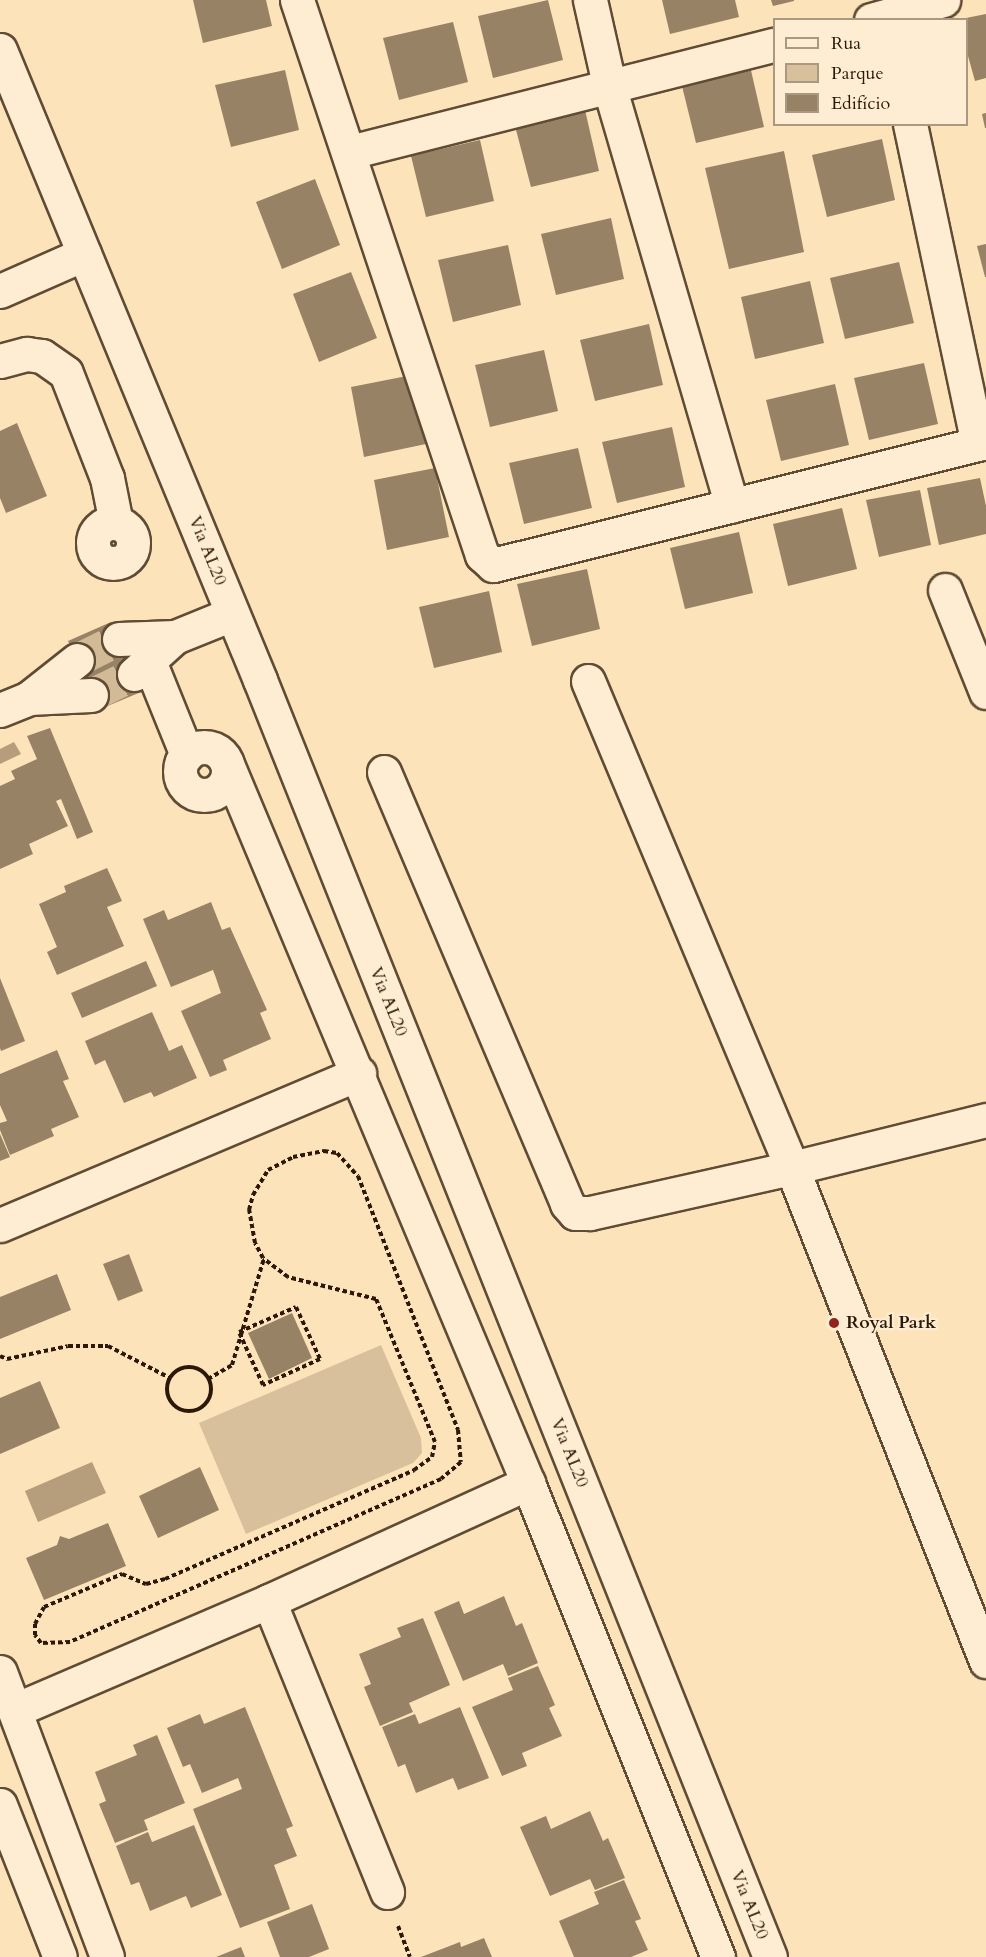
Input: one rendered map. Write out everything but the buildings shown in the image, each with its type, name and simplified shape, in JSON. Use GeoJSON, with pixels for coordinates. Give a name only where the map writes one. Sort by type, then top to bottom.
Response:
{"type":"FeatureCollection","features":[{"type":"Feature","properties":{"kind":"street"},"geometry":{"type":"LineString","coordinates":[[297,0],[350,152],[482,555],[493,565],[982,443],[910,126]]}},
{"type":"Feature","properties":{"kind":"street"},"geometry":{"type":"LineString","coordinates":[[590,0],[610,89],[732,506]]}},
{"type":"Feature","properties":{"kind":"street"},"geometry":{"type":"LineString","coordinates":[[881,14],[943,0]]}},
{"type":"Feature","properties":{"kind":"street"},"geometry":{"type":"LineString","coordinates":[[350,152],[610,89],[773,45]]}},
{"type":"Feature","properties":{"kind":"street","name":"Via AL20"},"geometry":{"type":"LineString","coordinates":[[0,50],[232,614],[770,1957]]}},
{"type":"Feature","properties":{"kind":"street"},"geometry":{"type":"LineString","coordinates":[[0,291],[84,254]]}},
{"type":"Feature","properties":{"kind":"street"},"geometry":{"type":"LineString","coordinates":[[0,361],[27,354],[42,356],[66,373],[107,478],[116,523]]}},
{"type":"Feature","properties":{"kind":"street"},"geometry":{"type":"LineString","coordinates":[[945,590],[986,692]]}},
{"type":"Feature","properties":{"kind":"street"},"geometry":{"type":"LineString","coordinates":[[119,639],[175,637],[232,614]]}},
{"type":"Feature","properties":{"kind":"street"},"geometry":{"type":"LineString","coordinates":[[175,637],[141,668],[187,755]]}},
{"type":"Feature","properties":{"kind":"street"},"geometry":{"type":"LineString","coordinates":[[14,704],[77,660]]}},
{"type":"Feature","properties":{"kind":"street"},"geometry":{"type":"LineString","coordinates":[[588,681],[792,1168],[986,1661]]}},
{"type":"Feature","properties":{"kind":"street"},"geometry":{"type":"LineString","coordinates":[[14,704],[91,695]]}},
{"type":"Feature","properties":{"kind":"street"},"geometry":{"type":"LineString","coordinates":[[248,817],[238,806],[214,793],[198,795],[185,785],[180,770],[187,755],[210,748],[218,751],[227,764],[359,1073],[528,1483],[718,1957]]}},
{"type":"Feature","properties":{"kind":"street"},"geometry":{"type":"LineString","coordinates":[[214,793],[228,778],[227,764]]}},
{"type":"Feature","properties":{"kind":"street"},"geometry":{"type":"LineString","coordinates":[[384,772],[562,1193],[575,1213],[590,1213],[792,1168],[986,1120]]}},
{"type":"Feature","properties":{"kind":"street"},"geometry":{"type":"LineString","coordinates":[[0,1225],[359,1073]]}},
{"type":"Feature","properties":{"kind":"street"},"geometry":{"type":"LineString","coordinates":[[15,1710],[269,1601],[528,1483]]}},
{"type":"Feature","properties":{"kind":"street"},"geometry":{"type":"LineString","coordinates":[[269,1601],[387,1892]]}},
{"type":"Feature","properties":{"kind":"street"},"geometry":{"type":"LineString","coordinates":[[0,1672],[107,1957]]}},
{"type":"Feature","properties":{"kind":"street"},"geometry":{"type":"LineString","coordinates":[[0,1805],[60,1957]]}},
{"type":"Feature","properties":{"kind":"path"},"geometry":{"type":"LineString","coordinates":[[208,1379],[232,1365],[239,1332],[264,1258],[250,1227],[249,1210],[259,1181],[268,1170],[293,1157],[308,1152],[337,1154],[358,1176],[458,1430],[461,1462],[441,1479],[70,1642],[54,1646],[41,1643],[35,1635],[35,1624],[44,1607],[122,1574],[146,1584],[165,1579],[424,1465],[432,1457],[435,1442],[376,1299],[303,1282],[275,1269],[264,1258]]}},
{"type":"Feature","properties":{"kind":"path"},"geometry":{"type":"LineString","coordinates":[[296,1306],[320,1359],[263,1385],[239,1332],[296,1306]]}},
{"type":"Feature","properties":{"kind":"path"},"geometry":{"type":"LineString","coordinates":[[0,1356],[7,1359],[68,1346],[108,1347],[170,1378]]}},
{"type":"Feature","properties":{"kind":"path"},"geometry":{"type":"LineString","coordinates":[[185,1367],[198,1369],[208,1379],[207,1400],[189,1411],[170,1400],[170,1378],[185,1367]]}},
{"type":"Feature","properties":{"kind":"path"},"geometry":{"type":"LineString","coordinates":[[398,1926],[410,1957]]}},
{"type":"Feature","properties":{"kind":"green space"},"geometry":{"type":"Polygon","coordinates":[[[381,1345],[421,1438],[422,1453],[413,1463],[246,1534],[199,1423],[381,1345]]]}},
{"type":"Feature","properties":{"kind":"shaded area"},"geometry":{"type":"Polygon","coordinates":[[[14,742],[21,754],[0,764],[0,749],[14,742]]]}},
{"type":"Feature","properties":{"kind":"shaded area"},"geometry":{"type":"Polygon","coordinates":[[[92,1462],[106,1493],[38,1522],[25,1491],[92,1462]]]}},
{"type":"Feature","properties":{"kind":"tunnel"},"geometry":{"type":"LineString","coordinates":[[77,660],[119,639]]}},
{"type":"Feature","properties":{"kind":"tunnel"},"geometry":{"type":"LineString","coordinates":[[91,695],[134,674]]}},
{"type":"Feature","properties":{"kind":"place","name":"Royal Park"},"geometry":{"type":"Point","coordinates":[834,1323]}}]}
